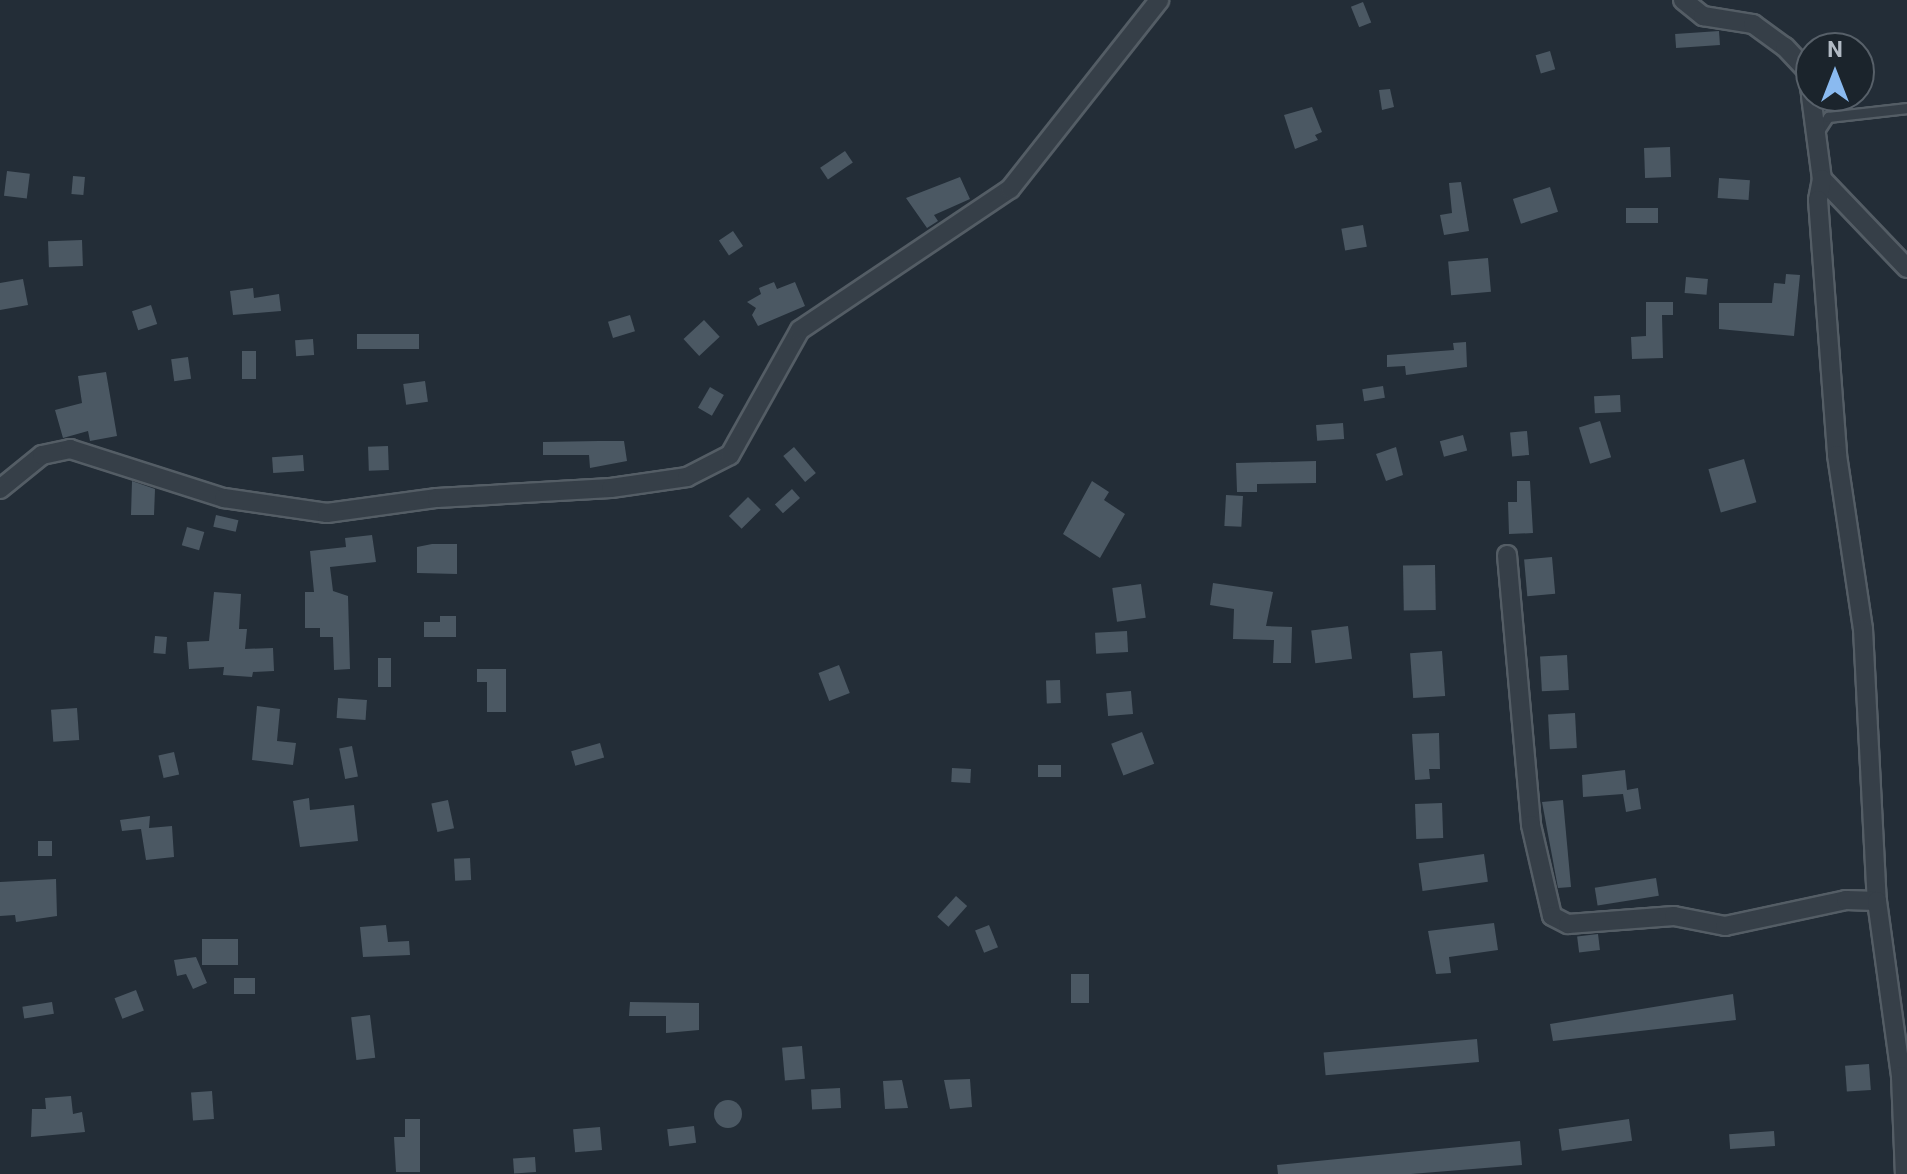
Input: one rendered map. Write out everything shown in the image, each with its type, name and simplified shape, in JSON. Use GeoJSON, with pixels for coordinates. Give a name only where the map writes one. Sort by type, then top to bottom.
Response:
{"type":"FeatureCollection","features":[{"type":"Feature","properties":{"kind":"street"},"geometry":{"type":"LineString","coordinates":[[0,489],[42,455],[70,449],[224,498],[327,513],[437,498],[611,488],[687,477],[730,455],[800,330],[1010,189],[1159,0]]}},
{"type":"Feature","properties":{"kind":"street"},"geometry":{"type":"LineString","coordinates":[[1683,0],[1703,16],[1753,24],[1795,58]]}},
{"type":"Feature","properties":{"kind":"street"},"geometry":{"type":"LineString","coordinates":[[1813,112],[1822,179],[1818,200],[1837,455],[1863,629],[1877,901],[1901,1076],[1905,1174]]}},
{"type":"Feature","properties":{"kind":"street"},"geometry":{"type":"LineString","coordinates":[[1822,179],[1907,268]]}},
{"type":"Feature","properties":{"kind":"street"},"geometry":{"type":"LineString","coordinates":[[1507,555],[1529,811],[1552,916],[1568,924],[1674,916],[1725,926],[1846,900],[1877,901]]}},
{"type":"Feature","properties":{"kind":"lane"},"geometry":{"type":"LineString","coordinates":[[1816,142],[1828,117],[1907,108]]}},
{"type":"Feature","properties":{"kind":"building"},"geometry":{"type":"Polygon","coordinates":[[[1363,2],[1371,22],[1359,27],[1351,7],[1363,2]]]}},
{"type":"Feature","properties":{"kind":"building"},"geometry":{"type":"Polygon","coordinates":[[[1719,31],[1720,45],[1676,48],[1675,34],[1719,31]]]}},
{"type":"Feature","properties":{"kind":"building"},"geometry":{"type":"Polygon","coordinates":[[[1550,51],[1555,69],[1541,73],[1536,55],[1550,51]]]}},
{"type":"Feature","properties":{"kind":"building"},"geometry":{"type":"Polygon","coordinates":[[[1390,89],[1394,107],[1382,110],[1379,90],[1390,89]]]}},
{"type":"Feature","properties":{"kind":"building"},"geometry":{"type":"Polygon","coordinates":[[[1312,107],[1322,132],[1315,135],[1318,140],[1295,149],[1284,115],[1312,107]]]}},
{"type":"Feature","properties":{"kind":"building"},"geometry":{"type":"Polygon","coordinates":[[[1670,147],[1671,177],[1645,178],[1644,148],[1670,147]]]}},
{"type":"Feature","properties":{"kind":"building"},"geometry":{"type":"Polygon","coordinates":[[[845,151],[853,163],[828,179],[820,168],[845,151]]]}},
{"type":"Feature","properties":{"kind":"building"},"geometry":{"type":"Polygon","coordinates":[[[7,171],[30,174],[27,199],[4,196],[7,171]]]}},
{"type":"Feature","properties":{"kind":"building"},"geometry":{"type":"Polygon","coordinates":[[[73,176],[85,177],[83,195],[71,194],[73,176]]]}},
{"type":"Feature","properties":{"kind":"building"},"geometry":{"type":"Polygon","coordinates":[[[960,177],[970,199],[934,215],[938,221],[927,228],[906,198],[960,177]]]}},
{"type":"Feature","properties":{"kind":"building"},"geometry":{"type":"Polygon","coordinates":[[[1719,178],[1750,180],[1749,200],[1718,198],[1719,178]]]}},
{"type":"Feature","properties":{"kind":"building"},"geometry":{"type":"Polygon","coordinates":[[[1461,182],[1469,231],[1444,235],[1440,215],[1452,213],[1449,183],[1461,182]]]}},
{"type":"Feature","properties":{"kind":"building"},"geometry":{"type":"Polygon","coordinates":[[[1550,187],[1558,212],[1521,224],[1513,199],[1550,187]]]}},
{"type":"Feature","properties":{"kind":"building"},"geometry":{"type":"Polygon","coordinates":[[[1626,208],[1658,208],[1658,223],[1626,223],[1626,208]]]}},
{"type":"Feature","properties":{"kind":"building"},"geometry":{"type":"Polygon","coordinates":[[[1363,225],[1367,247],[1345,250],[1341,229],[1363,225]]]}},
{"type":"Feature","properties":{"kind":"building"},"geometry":{"type":"Polygon","coordinates":[[[733,231],[743,246],[729,255],[719,241],[733,231]]]}},
{"type":"Feature","properties":{"kind":"building"},"geometry":{"type":"Polygon","coordinates":[[[82,240],[83,266],[49,267],[48,241],[82,240]]]}},
{"type":"Feature","properties":{"kind":"building"},"geometry":{"type":"Polygon","coordinates":[[[1488,258],[1491,292],[1451,295],[1448,261],[1488,258]]]}},
{"type":"Feature","properties":{"kind":"building"},"geometry":{"type":"Polygon","coordinates":[[[1786,274],[1800,275],[1794,336],[1719,329],[1719,303],[1772,303],[1774,283],[1785,284],[1786,274]]]}},
{"type":"Feature","properties":{"kind":"building"},"geometry":{"type":"Polygon","coordinates":[[[1686,277],[1708,279],[1707,295],[1685,293],[1686,277]]]}},
{"type":"Feature","properties":{"kind":"building"},"geometry":{"type":"Polygon","coordinates":[[[23,279],[28,305],[0,310],[0,283],[23,279]]]}},
{"type":"Feature","properties":{"kind":"building"},"geometry":{"type":"Polygon","coordinates":[[[774,282],[777,289],[795,282],[805,306],[758,326],[752,315],[756,308],[747,302],[761,294],[759,288],[774,282]]]}},
{"type":"Feature","properties":{"kind":"building"},"geometry":{"type":"Polygon","coordinates":[[[253,288],[254,298],[279,294],[281,311],[233,315],[230,291],[253,288]]]}},
{"type":"Feature","properties":{"kind":"building"},"geometry":{"type":"Polygon","coordinates":[[[1646,302],[1673,302],[1673,315],[1662,315],[1663,358],[1632,359],[1631,337],[1646,336],[1646,302]]]}},
{"type":"Feature","properties":{"kind":"building"},"geometry":{"type":"Polygon","coordinates":[[[151,305],[157,324],[138,330],[132,311],[151,305]]]}},
{"type":"Feature","properties":{"kind":"building"},"geometry":{"type":"Polygon","coordinates":[[[630,315],[635,331],[613,338],[608,322],[630,315]]]}},
{"type":"Feature","properties":{"kind":"building"},"geometry":{"type":"Polygon","coordinates":[[[704,320],[720,337],[699,356],[684,339],[704,320]]]}},
{"type":"Feature","properties":{"kind":"building"},"geometry":{"type":"Polygon","coordinates":[[[357,334],[419,334],[419,349],[357,349],[357,334]]]}},
{"type":"Feature","properties":{"kind":"building"},"geometry":{"type":"Polygon","coordinates":[[[313,339],[314,355],[296,356],[295,340],[313,339]]]}},
{"type":"Feature","properties":{"kind":"building"},"geometry":{"type":"Polygon","coordinates":[[[1466,342],[1467,367],[1406,375],[1405,366],[1387,367],[1387,355],[1454,350],[1453,343],[1466,342]]]}},
{"type":"Feature","properties":{"kind":"building"},"geometry":{"type":"Polygon","coordinates":[[[242,351],[256,351],[256,379],[242,379],[242,351]]]}},
{"type":"Feature","properties":{"kind":"building"},"geometry":{"type":"Polygon","coordinates":[[[188,357],[191,379],[174,381],[171,359],[188,357]]]}},
{"type":"Feature","properties":{"kind":"building"},"geometry":{"type":"Polygon","coordinates":[[[106,372],[117,436],[90,441],[88,431],[63,438],[55,410],[82,403],[78,376],[106,372]]]}},
{"type":"Feature","properties":{"kind":"building"},"geometry":{"type":"Polygon","coordinates":[[[425,381],[428,402],[406,405],[403,384],[425,381]]]}},
{"type":"Feature","properties":{"kind":"building"},"geometry":{"type":"Polygon","coordinates":[[[1383,386],[1385,398],[1364,401],[1362,389],[1383,386]]]}},
{"type":"Feature","properties":{"kind":"building"},"geometry":{"type":"Polygon","coordinates":[[[710,387],[724,395],[712,416],[698,408],[710,387]]]}},
{"type":"Feature","properties":{"kind":"building"},"geometry":{"type":"Polygon","coordinates":[[[1620,395],[1621,412],[1595,413],[1594,396],[1620,395]]]}},
{"type":"Feature","properties":{"kind":"building"},"geometry":{"type":"Polygon","coordinates":[[[1600,421],[1611,457],[1590,464],[1579,427],[1600,421]]]}},
{"type":"Feature","properties":{"kind":"building"},"geometry":{"type":"Polygon","coordinates":[[[1343,423],[1344,439],[1317,441],[1316,425],[1343,423]]]}},
{"type":"Feature","properties":{"kind":"building"},"geometry":{"type":"Polygon","coordinates":[[[1527,431],[1529,455],[1512,456],[1510,432],[1527,431]]]}},
{"type":"Feature","properties":{"kind":"building"},"geometry":{"type":"Polygon","coordinates":[[[1463,435],[1467,450],[1444,457],[1440,441],[1463,435]]]}},
{"type":"Feature","properties":{"kind":"building"},"geometry":{"type":"Polygon","coordinates":[[[624,441],[627,461],[590,468],[589,455],[543,455],[543,442],[624,441]]]}},
{"type":"Feature","properties":{"kind":"building"},"geometry":{"type":"Polygon","coordinates":[[[388,446],[389,470],[369,471],[368,447],[388,446]]]}},
{"type":"Feature","properties":{"kind":"building"},"geometry":{"type":"Polygon","coordinates":[[[794,447],[816,473],[805,482],[783,456],[794,447]]]}},
{"type":"Feature","properties":{"kind":"building"},"geometry":{"type":"Polygon","coordinates":[[[1396,447],[1403,475],[1386,481],[1376,454],[1396,447]]]}},
{"type":"Feature","properties":{"kind":"building"},"geometry":{"type":"Polygon","coordinates":[[[303,455],[304,471],[273,473],[272,457],[303,455]]]}},
{"type":"Feature","properties":{"kind":"building"},"geometry":{"type":"Polygon","coordinates":[[[1744,459],[1756,502],[1721,512],[1708,469],[1744,459]]]}},
{"type":"Feature","properties":{"kind":"building"},"geometry":{"type":"Polygon","coordinates":[[[1316,461],[1316,483],[1257,484],[1257,492],[1237,492],[1236,463],[1316,461]]]}},
{"type":"Feature","properties":{"kind":"building"},"geometry":{"type":"Polygon","coordinates":[[[132,481],[155,489],[154,515],[131,515],[132,481]]]}},
{"type":"Feature","properties":{"kind":"building"},"geometry":{"type":"Polygon","coordinates":[[[1092,481],[1109,492],[1104,500],[1125,514],[1100,558],[1063,534],[1092,481]]]}},
{"type":"Feature","properties":{"kind":"building"},"geometry":{"type":"Polygon","coordinates":[[[1517,481],[1530,481],[1533,533],[1509,534],[1508,502],[1517,502],[1517,481]]]}},
{"type":"Feature","properties":{"kind":"building"},"geometry":{"type":"Polygon","coordinates":[[[792,489],[800,498],[783,513],[775,504],[792,489]]]}},
{"type":"Feature","properties":{"kind":"building"},"geometry":{"type":"Polygon","coordinates":[[[1226,495],[1243,496],[1241,527],[1224,526],[1226,495]]]}},
{"type":"Feature","properties":{"kind":"building"},"geometry":{"type":"Polygon","coordinates":[[[748,497],[761,510],[742,529],[729,516],[748,497]]]}},
{"type":"Feature","properties":{"kind":"building"},"geometry":{"type":"Polygon","coordinates":[[[216,515],[238,520],[236,532],[213,527],[216,515]]]}},
{"type":"Feature","properties":{"kind":"building"},"geometry":{"type":"Polygon","coordinates":[[[187,527],[204,532],[199,550],[182,545],[187,527]]]}},
{"type":"Feature","properties":{"kind":"building"},"geometry":{"type":"Polygon","coordinates":[[[372,535],[376,562],[330,567],[333,591],[348,596],[350,669],[334,670],[333,637],[320,637],[320,628],[305,628],[305,592],[314,592],[310,551],[346,547],[345,538],[372,535]]]}},
{"type":"Feature","properties":{"kind":"building"},"geometry":{"type":"Polygon","coordinates":[[[457,544],[457,574],[417,573],[417,547],[457,544]]]}},
{"type":"Feature","properties":{"kind":"building"},"geometry":{"type":"Polygon","coordinates":[[[1552,557],[1555,594],[1527,596],[1524,559],[1552,557]]]}},
{"type":"Feature","properties":{"kind":"building"},"geometry":{"type":"Polygon","coordinates":[[[1435,565],[1436,610],[1404,611],[1403,566],[1435,565]]]}},
{"type":"Feature","properties":{"kind":"building"},"geometry":{"type":"Polygon","coordinates":[[[1213,583],[1273,592],[1266,626],[1292,627],[1291,663],[1273,663],[1274,640],[1233,639],[1234,609],[1210,605],[1213,583]]]}},
{"type":"Feature","properties":{"kind":"building"},"geometry":{"type":"Polygon","coordinates":[[[1141,584],[1146,618],[1117,622],[1112,588],[1141,584]]]}},
{"type":"Feature","properties":{"kind":"building"},"geometry":{"type":"Polygon","coordinates":[[[214,592],[241,594],[239,629],[247,629],[245,649],[273,648],[274,671],[253,672],[252,677],[223,675],[224,667],[189,669],[187,642],[209,641],[214,592]]]}},
{"type":"Feature","properties":{"kind":"building"},"geometry":{"type":"Polygon","coordinates":[[[440,616],[456,616],[456,637],[424,637],[424,622],[440,622],[440,616]]]}},
{"type":"Feature","properties":{"kind":"building"},"geometry":{"type":"Polygon","coordinates":[[[1348,626],[1352,659],[1315,663],[1311,631],[1348,626]]]}},
{"type":"Feature","properties":{"kind":"building"},"geometry":{"type":"Polygon","coordinates":[[[1127,631],[1128,652],[1096,654],[1095,633],[1127,631]]]}},
{"type":"Feature","properties":{"kind":"building"},"geometry":{"type":"Polygon","coordinates":[[[155,636],[167,637],[165,654],[154,653],[155,636]]]}},
{"type":"Feature","properties":{"kind":"building"},"geometry":{"type":"Polygon","coordinates":[[[1442,651],[1445,696],[1413,698],[1410,653],[1442,651]]]}},
{"type":"Feature","properties":{"kind":"building"},"geometry":{"type":"Polygon","coordinates":[[[1567,655],[1569,690],[1542,691],[1540,656],[1567,655]]]}},
{"type":"Feature","properties":{"kind":"building"},"geometry":{"type":"Polygon","coordinates":[[[378,658],[391,658],[391,687],[378,687],[378,658]]]}},
{"type":"Feature","properties":{"kind":"building"},"geometry":{"type":"Polygon","coordinates":[[[839,665],[850,693],[829,701],[818,673],[839,665]]]}},
{"type":"Feature","properties":{"kind":"building"},"geometry":{"type":"Polygon","coordinates":[[[477,669],[506,669],[506,712],[487,712],[487,682],[477,682],[477,669]]]}},
{"type":"Feature","properties":{"kind":"building"},"geometry":{"type":"Polygon","coordinates":[[[1046,680],[1060,680],[1061,703],[1047,703],[1046,680]]]}},
{"type":"Feature","properties":{"kind":"building"},"geometry":{"type":"Polygon","coordinates":[[[1131,691],[1133,714],[1108,716],[1106,693],[1131,691]]]}},
{"type":"Feature","properties":{"kind":"building"},"geometry":{"type":"Polygon","coordinates":[[[338,698],[367,700],[366,720],[337,718],[338,698]]]}},
{"type":"Feature","properties":{"kind":"building"},"geometry":{"type":"Polygon","coordinates":[[[257,706],[280,709],[277,741],[296,743],[293,765],[252,760],[257,706]]]}},
{"type":"Feature","properties":{"kind":"building"},"geometry":{"type":"Polygon","coordinates":[[[77,708],[79,740],[53,742],[51,710],[77,708]]]}},
{"type":"Feature","properties":{"kind":"building"},"geometry":{"type":"Polygon","coordinates":[[[1575,713],[1577,748],[1550,749],[1548,714],[1575,713]]]}},
{"type":"Feature","properties":{"kind":"building"},"geometry":{"type":"Polygon","coordinates":[[[1142,732],[1154,764],[1123,776],[1111,744],[1142,732]]]}},
{"type":"Feature","properties":{"kind":"building"},"geometry":{"type":"Polygon","coordinates":[[[1439,733],[1440,769],[1429,769],[1430,779],[1415,780],[1412,734],[1439,733]]]}},
{"type":"Feature","properties":{"kind":"building"},"geometry":{"type":"Polygon","coordinates":[[[600,743],[604,757],[575,766],[571,751],[600,743]]]}},
{"type":"Feature","properties":{"kind":"building"},"geometry":{"type":"Polygon","coordinates":[[[352,746],[358,776],[345,779],[339,748],[352,746]]]}},
{"type":"Feature","properties":{"kind":"building"},"geometry":{"type":"Polygon","coordinates":[[[174,752],[179,774],[164,778],[158,756],[174,752]]]}},
{"type":"Feature","properties":{"kind":"building"},"geometry":{"type":"Polygon","coordinates":[[[1038,765],[1061,765],[1061,777],[1038,777],[1038,765]]]}},
{"type":"Feature","properties":{"kind":"building"},"geometry":{"type":"Polygon","coordinates":[[[952,768],[971,769],[970,783],[951,782],[952,768]]]}},
{"type":"Feature","properties":{"kind":"building"},"geometry":{"type":"Polygon","coordinates":[[[1625,770],[1627,790],[1638,788],[1641,809],[1626,812],[1623,794],[1583,797],[1582,775],[1625,770]]]}},
{"type":"Feature","properties":{"kind":"building"},"geometry":{"type":"Polygon","coordinates":[[[309,798],[310,810],[354,805],[358,841],[300,847],[293,801],[309,798]]]}},
{"type":"Feature","properties":{"kind":"building"},"geometry":{"type":"Polygon","coordinates":[[[448,800],[454,828],[437,832],[431,804],[448,800]]]}},
{"type":"Feature","properties":{"kind":"building"},"geometry":{"type":"Polygon","coordinates":[[[1563,800],[1571,887],[1558,888],[1542,802],[1563,800]]]}},
{"type":"Feature","properties":{"kind":"building"},"geometry":{"type":"Polygon","coordinates":[[[1442,803],[1443,838],[1416,839],[1415,804],[1442,803]]]}},
{"type":"Feature","properties":{"kind":"building"},"geometry":{"type":"Polygon","coordinates":[[[150,816],[149,828],[172,826],[174,857],[146,860],[141,829],[122,831],[120,820],[150,816]]]}},
{"type":"Feature","properties":{"kind":"building"},"geometry":{"type":"Polygon","coordinates":[[[38,841],[52,841],[52,856],[38,856],[38,841]]]}},
{"type":"Feature","properties":{"kind":"building"},"geometry":{"type":"Polygon","coordinates":[[[1484,854],[1488,882],[1423,891],[1419,863],[1484,854]]]}},
{"type":"Feature","properties":{"kind":"building"},"geometry":{"type":"Polygon","coordinates":[[[470,858],[471,880],[455,881],[454,859],[470,858]]]}},
{"type":"Feature","properties":{"kind":"building"},"geometry":{"type":"Polygon","coordinates":[[[1656,878],[1659,896],[1598,905],[1595,888],[1656,878]]]}},
{"type":"Feature","properties":{"kind":"building"},"geometry":{"type":"Polygon","coordinates":[[[56,879],[57,916],[16,922],[15,915],[0,916],[0,882],[56,879]]]}},
{"type":"Feature","properties":{"kind":"building"},"geometry":{"type":"Polygon","coordinates":[[[956,896],[967,906],[948,927],[937,917],[956,896]]]}},
{"type":"Feature","properties":{"kind":"building"},"geometry":{"type":"Polygon","coordinates":[[[1494,923],[1498,950],[1449,957],[1451,973],[1436,974],[1428,931],[1494,923]]]}},
{"type":"Feature","properties":{"kind":"building"},"geometry":{"type":"Polygon","coordinates":[[[386,925],[388,942],[409,941],[410,955],[363,957],[360,927],[386,925]]]}},
{"type":"Feature","properties":{"kind":"building"},"geometry":{"type":"Polygon","coordinates":[[[989,925],[998,947],[984,953],[975,931],[989,925]]]}},
{"type":"Feature","properties":{"kind":"building"},"geometry":{"type":"Polygon","coordinates":[[[1598,934],[1600,950],[1579,952],[1577,937],[1598,934]]]}},
{"type":"Feature","properties":{"kind":"building"},"geometry":{"type":"Polygon","coordinates":[[[202,939],[238,939],[238,965],[202,965],[202,939]]]}},
{"type":"Feature","properties":{"kind":"building"},"geometry":{"type":"Polygon","coordinates":[[[196,957],[207,983],[193,989],[186,974],[177,976],[174,960],[196,957]]]}},
{"type":"Feature","properties":{"kind":"building"},"geometry":{"type":"Polygon","coordinates":[[[1071,974],[1089,974],[1089,1003],[1071,1003],[1071,974]]]}},
{"type":"Feature","properties":{"kind":"building"},"geometry":{"type":"Polygon","coordinates":[[[234,978],[255,978],[255,994],[234,994],[234,978]]]}},
{"type":"Feature","properties":{"kind":"building"},"geometry":{"type":"Polygon","coordinates":[[[136,990],[144,1011],[122,1019],[115,998],[136,990]]]}},
{"type":"Feature","properties":{"kind":"building"},"geometry":{"type":"Polygon","coordinates":[[[1733,994],[1736,1020],[1553,1041],[1550,1024],[1733,994]]]}},
{"type":"Feature","properties":{"kind":"building"},"geometry":{"type":"Polygon","coordinates":[[[52,1002],[54,1014],[24,1019],[22,1007],[52,1002]]]}},
{"type":"Feature","properties":{"kind":"building"},"geometry":{"type":"Polygon","coordinates":[[[630,1002],[699,1003],[699,1030],[666,1033],[666,1016],[629,1016],[630,1002]]]}},
{"type":"Feature","properties":{"kind":"building"},"geometry":{"type":"Polygon","coordinates":[[[370,1015],[375,1058],[356,1060],[351,1017],[370,1015]]]}},
{"type":"Feature","properties":{"kind":"building"},"geometry":{"type":"Polygon","coordinates":[[[1477,1039],[1479,1062],[1326,1075],[1324,1052],[1477,1039]]]}},
{"type":"Feature","properties":{"kind":"building"},"geometry":{"type":"Polygon","coordinates":[[[802,1046],[805,1079],[785,1081],[782,1048],[802,1046]]]}},
{"type":"Feature","properties":{"kind":"building"},"geometry":{"type":"Polygon","coordinates":[[[1869,1064],[1871,1090],[1847,1092],[1845,1066],[1869,1064]]]}},
{"type":"Feature","properties":{"kind":"building"},"geometry":{"type":"Polygon","coordinates":[[[970,1079],[972,1107],[950,1109],[944,1080],[970,1079]]]}},
{"type":"Feature","properties":{"kind":"building"},"geometry":{"type":"Polygon","coordinates":[[[902,1080],[908,1108],[885,1109],[883,1081],[902,1080]]]}},
{"type":"Feature","properties":{"kind":"building"},"geometry":{"type":"Polygon","coordinates":[[[840,1088],[841,1108],[812,1109],[811,1090],[840,1088]]]}},
{"type":"Feature","properties":{"kind":"building"},"geometry":{"type":"Polygon","coordinates":[[[212,1091],[214,1119],[193,1120],[191,1092],[212,1091]]]}},
{"type":"Feature","properties":{"kind":"building"},"geometry":{"type":"Polygon","coordinates":[[[71,1096],[73,1114],[82,1112],[85,1132],[31,1137],[32,1109],[46,1109],[45,1098],[71,1096]]]}},
{"type":"Feature","properties":{"kind":"building"},"geometry":{"type":"Polygon","coordinates":[[[728,1100],[738,1104],[742,1114],[738,1124],[728,1128],[718,1124],[714,1114],[718,1104],[728,1100]]]}},
{"type":"Feature","properties":{"kind":"building"},"geometry":{"type":"Polygon","coordinates":[[[405,1119],[420,1119],[420,1172],[396,1172],[394,1137],[405,1137],[405,1119]]]}},
{"type":"Feature","properties":{"kind":"building"},"geometry":{"type":"Polygon","coordinates":[[[1629,1119],[1632,1141],[1562,1151],[1559,1129],[1629,1119]]]}},
{"type":"Feature","properties":{"kind":"building"},"geometry":{"type":"Polygon","coordinates":[[[694,1126],[696,1143],[669,1146],[667,1129],[694,1126]]]}},
{"type":"Feature","properties":{"kind":"building"},"geometry":{"type":"Polygon","coordinates":[[[600,1127],[602,1150],[575,1152],[573,1129],[600,1127]]]}},
{"type":"Feature","properties":{"kind":"building"},"geometry":{"type":"Polygon","coordinates":[[[1774,1131],[1775,1146],[1730,1149],[1729,1134],[1774,1131]]]}},
{"type":"Feature","properties":{"kind":"building"},"geometry":{"type":"Polygon","coordinates":[[[1520,1141],[1522,1165],[1411,1174],[1278,1174],[1277,1165],[1520,1141]]]}},
{"type":"Feature","properties":{"kind":"building"},"geometry":{"type":"Polygon","coordinates":[[[535,1157],[536,1172],[514,1173],[513,1159],[535,1157]]]}}]}
